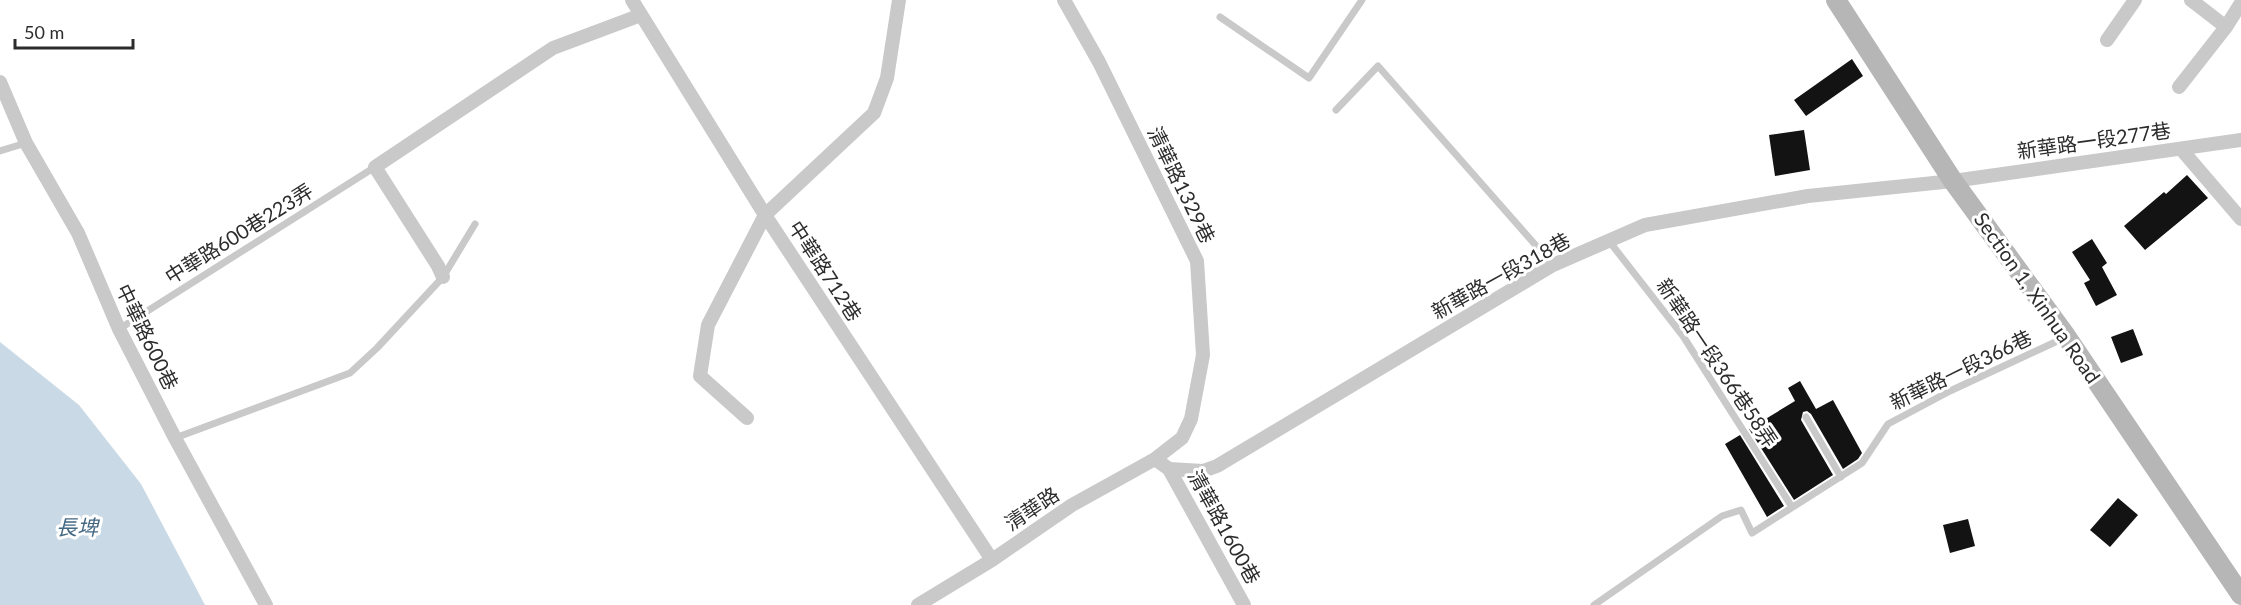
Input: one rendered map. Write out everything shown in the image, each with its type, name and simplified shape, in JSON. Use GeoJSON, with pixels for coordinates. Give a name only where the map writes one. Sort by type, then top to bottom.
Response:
{"type":"FeatureCollection","features":[{"type":"Feature","properties":{"kind":"street","name":"中華路712巷"},"geometry":{"type":"LineString","coordinates":[[632,0],[765,214],[992,560]]}},
{"type":"Feature","properties":{"kind":"street"},"geometry":{"type":"LineString","coordinates":[[747,418],[700,376],[708,325],[765,214],[874,112],[887,78],[899,0]]}},
{"type":"Feature","properties":{"kind":"street","name":"清華路1329巷"},"geometry":{"type":"LineString","coordinates":[[1064,0],[1100,62],[1197,261],[1203,355],[1191,419],[1182,438],[1155,459]]}},
{"type":"Feature","properties":{"kind":"street","name":"Section 1, Xinhua Road"},"geometry":{"type":"LineString","coordinates":[[1836,0],[1953,181],[2066,336],[2241,595]]}},
{"type":"Feature","properties":{"kind":"street"},"geometry":{"type":"LineString","coordinates":[[2107,40],[2134,0]]}},
{"type":"Feature","properties":{"kind":"street"},"geometry":{"type":"LineString","coordinates":[[2191,0],[2226,27]]}},
{"type":"Feature","properties":{"kind":"street"},"geometry":{"type":"LineString","coordinates":[[2179,87],[2226,27],[2241,3]]}},
{"type":"Feature","properties":{"kind":"street"},"geometry":{"type":"LineString","coordinates":[[443,277],[375,167],[553,48],[641,15]]}},
{"type":"Feature","properties":{"kind":"street","name":"中華路600巷"},"geometry":{"type":"LineString","coordinates":[[0,82],[26,143],[78,233],[119,329],[175,438],[266,605]]}},
{"type":"Feature","properties":{"kind":"street","name":"新華路一段277巷"},"geometry":{"type":"LineString","coordinates":[[1953,181],[2241,140]]}},
{"type":"Feature","properties":{"kind":"street"},"geometry":{"type":"LineString","coordinates":[[2181,149],[2241,219]]}},
{"type":"Feature","properties":{"kind":"street","name":"新華路一段318巷"},"geometry":{"type":"LineString","coordinates":[[1169,469],[1203,471],[1217,466],[1553,265],[1645,225],[1808,195],[1953,181]]}},
{"type":"Feature","properties":{"kind":"street"},"geometry":{"type":"LineString","coordinates":[[1155,459],[1169,469]]}},
{"type":"Feature","properties":{"kind":"street","name":"清華路"},"geometry":{"type":"LineString","coordinates":[[918,605],[992,560],[1072,505],[1155,459]]}},
{"type":"Feature","properties":{"kind":"street","name":"清華路1600巷"},"geometry":{"type":"LineString","coordinates":[[1169,469],[1244,605]]}},
{"type":"Feature","properties":{"kind":"lane"},"geometry":{"type":"LineString","coordinates":[[1220,17],[1309,78],[1362,0]]}},
{"type":"Feature","properties":{"kind":"lane"},"geometry":{"type":"LineString","coordinates":[[1336,110],[1378,66],[1553,265]]}},
{"type":"Feature","properties":{"kind":"lane"},"geometry":{"type":"LineString","coordinates":[[0,151],[26,143]]}},
{"type":"Feature","properties":{"kind":"lane","name":"中華路600巷223弄"},"geometry":{"type":"LineString","coordinates":[[119,329],[375,167]]}},
{"type":"Feature","properties":{"kind":"lane"},"geometry":{"type":"LineString","coordinates":[[175,438],[350,373],[443,277],[475,224]]}},
{"type":"Feature","properties":{"kind":"lane","name":"新華路一段366巷58弄"},"geometry":{"type":"LineString","coordinates":[[1609,241],[1683,336],[1792,507]]}},
{"type":"Feature","properties":{"kind":"lane","name":"新華路一段366巷"},"geometry":{"type":"LineString","coordinates":[[1594,605],[1722,516],[1741,510],[1752,533],[1862,463],[1888,424],[1950,391],[2066,336]]}},
{"type":"Feature","properties":{"kind":"lane"},"geometry":{"type":"LineString","coordinates":[[1806,417],[1841,477]]}},
{"type":"Feature","properties":{"kind":"water","name":"長埤"},"geometry":{"type":"Polygon","coordinates":[[[0,342],[79,405],[141,484],[205,605],[0,605],[0,342]]]}},
{"type":"Feature","properties":{"kind":"building"},"geometry":{"type":"Polygon","coordinates":[[[1852,59],[1863,76],[1806,116],[1794,100],[1852,59]]]}},
{"type":"Feature","properties":{"kind":"building"},"geometry":{"type":"Polygon","coordinates":[[[1804,130],[1810,170],[1775,176],[1769,135],[1804,130]]]}},
{"type":"Feature","properties":{"kind":"building"},"geometry":{"type":"Polygon","coordinates":[[[2187,175],[2208,198],[2145,250],[2124,226],[2187,175]]]}},
{"type":"Feature","properties":{"kind":"building"},"geometry":{"type":"Polygon","coordinates":[[[2092,239],[2107,263],[2102,267],[2117,295],[2096,306],[2084,283],[2090,280],[2072,252],[2092,239]]]}},
{"type":"Feature","properties":{"kind":"building"},"geometry":{"type":"Polygon","coordinates":[[[2133,329],[2143,355],[2121,363],[2111,337],[2133,329]]]}},
{"type":"Feature","properties":{"kind":"building"},"geometry":{"type":"Polygon","coordinates":[[[1800,381],[1816,409],[1833,400],[1862,453],[1858,459],[1843,469],[1811,414],[1807,411],[1803,412],[1801,420],[1833,475],[1794,500],[1749,429],[1795,401],[1788,388],[1800,381]]]}},
{"type":"Feature","properties":{"kind":"building"},"geometry":{"type":"Polygon","coordinates":[[[1740,435],[1784,506],[1767,517],[1725,444],[1740,435]]]}},
{"type":"Feature","properties":{"kind":"building"},"geometry":{"type":"Polygon","coordinates":[[[2118,498],[2138,515],[2110,547],[2090,530],[2118,498]]]}},
{"type":"Feature","properties":{"kind":"building"},"geometry":{"type":"Polygon","coordinates":[[[1968,519],[1975,546],[1950,553],[1943,525],[1968,519]]]}}]}
